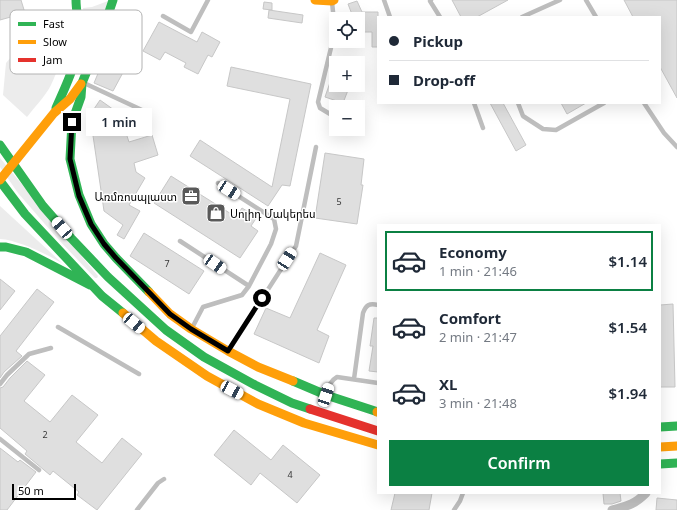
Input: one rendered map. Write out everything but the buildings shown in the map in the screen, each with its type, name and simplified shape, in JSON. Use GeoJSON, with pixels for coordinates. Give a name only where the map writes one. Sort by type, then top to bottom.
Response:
{"type":"FeatureCollection","features":[{"type":"Feature","properties":{"kind":"main road"},"geometry":{"type":"LineString","coordinates":[[76,0],[76,10]]}},
{"type":"Feature","properties":{"kind":"main road"},"geometry":{"type":"LineString","coordinates":[[110,10],[113,0]]}},
{"type":"Feature","properties":{"kind":"main road"},"geometry":{"type":"LineString","coordinates":[[315,0],[332,0]]}},
{"type":"Feature","properties":{"kind":"main road"},"geometry":{"type":"LineString","coordinates":[[54,113],[71,74]]}},
{"type":"Feature","properties":{"kind":"main road"},"geometry":{"type":"LineString","coordinates":[[86,74],[82,83],[70,98],[45,123],[0,180],[25,214],[78,272],[96,287],[102,296],[156,341],[207,376],[258,404],[304,423],[377,445]]}},
{"type":"Feature","properties":{"kind":"main road"},"geometry":{"type":"LineString","coordinates":[[82,83],[81,97],[72,122],[70,135],[70,159],[79,196],[91,224],[104,244],[170,314]]}},
{"type":"Feature","properties":{"kind":"main road"},"geometry":{"type":"LineString","coordinates":[[0,145],[43,206],[106,279],[124,292],[166,330],[204,357],[292,403],[336,419],[377,431]]}},
{"type":"Feature","properties":{"kind":"main road"},"geometry":{"type":"LineString","coordinates":[[0,247],[26,252],[79,280],[96,287]]}},
{"type":"Feature","properties":{"kind":"main road"},"geometry":{"type":"LineString","coordinates":[[124,292],[170,314],[191,329],[258,367],[326,395],[377,412]]}},
{"type":"Feature","properties":{"kind":"main road"},"geometry":{"type":"LineString","coordinates":[[661,427],[677,426]]}},
{"type":"Feature","properties":{"kind":"main road"},"geometry":{"type":"LineString","coordinates":[[661,447],[677,446]]}},
{"type":"Feature","properties":{"kind":"main road"},"geometry":{"type":"LineString","coordinates":[[661,464],[677,463]]}},
{"type":"Feature","properties":{"kind":"street"},"geometry":{"type":"LineString","coordinates":[[612,510],[630,506],[640,500],[645,494]]}},
{"type":"Feature","properties":{"kind":"lane"},"geometry":{"type":"LineString","coordinates":[[163,16],[191,32],[208,0]]}},
{"type":"Feature","properties":{"kind":"lane"},"geometry":{"type":"LineString","coordinates":[[329,113],[320,108],[318,102],[335,31],[332,0]]}},
{"type":"Feature","properties":{"kind":"lane"},"geometry":{"type":"LineString","coordinates":[[384,0],[390,16]]}},
{"type":"Feature","properties":{"kind":"lane"},"geometry":{"type":"LineString","coordinates":[[431,0],[430,2],[439,16]]}},
{"type":"Feature","properties":{"kind":"lane"},"geometry":{"type":"LineString","coordinates":[[524,16],[558,0]]}},
{"type":"Feature","properties":{"kind":"lane"},"geometry":{"type":"LineString","coordinates":[[586,0],[595,16]]}},
{"type":"Feature","properties":{"kind":"lane"},"geometry":{"type":"LineString","coordinates":[[82,83],[144,111]]}},
{"type":"Feature","properties":{"kind":"lane"},"geometry":{"type":"LineString","coordinates":[[474,104],[483,128]]}},
{"type":"Feature","properties":{"kind":"lane"},"geometry":{"type":"LineString","coordinates":[[518,104],[523,116],[543,129],[556,130],[600,104]]}},
{"type":"Feature","properties":{"kind":"lane"},"geometry":{"type":"LineString","coordinates":[[645,104],[664,133],[677,147]]}},
{"type":"Feature","properties":{"kind":"lane"},"geometry":{"type":"LineString","coordinates":[[228,351],[296,246],[316,147]]}},
{"type":"Feature","properties":{"kind":"lane"},"geometry":{"type":"LineString","coordinates":[[191,329],[203,307],[242,295],[249,286],[271,244],[276,229],[274,219],[218,183]]}},
{"type":"Feature","properties":{"kind":"lane"},"geometry":{"type":"LineString","coordinates":[[180,241],[249,286]]}},
{"type":"Feature","properties":{"kind":"lane"},"geometry":{"type":"LineString","coordinates":[[354,379],[362,313],[369,305],[377,305]]}},
{"type":"Feature","properties":{"kind":"lane"},"geometry":{"type":"LineString","coordinates":[[58,327],[139,374]]}},
{"type":"Feature","properties":{"kind":"lane"},"geometry":{"type":"LineString","coordinates":[[0,384],[7,375],[29,354],[51,348]]}},
{"type":"Feature","properties":{"kind":"lane"},"geometry":{"type":"LineString","coordinates":[[326,395],[333,379],[337,377],[377,383]]}},
{"type":"Feature","properties":{"kind":"lane"},"geometry":{"type":"LineString","coordinates":[[0,439],[39,470]]}},
{"type":"Feature","properties":{"kind":"lane"},"geometry":{"type":"LineString","coordinates":[[137,510],[158,484],[164,479]]}},
{"type":"Feature","properties":{"kind":"lane"},"geometry":{"type":"LineString","coordinates":[[454,510],[463,494]]}},
{"type":"Feature","properties":{"kind":"shaded area"},"geometry":{"type":"Polygon","coordinates":[[[108,1],[105,10],[83,10],[83,8],[92,7],[108,1]]]}},
{"type":"Feature","properties":{"kind":"shaded area"},"geometry":{"type":"Polygon","coordinates":[[[10,58],[10,74],[56,74],[43,97],[27,117],[3,95],[6,63],[10,58]]]}},
{"type":"Feature","properties":{"kind":"shaded area"},"geometry":{"type":"Polygon","coordinates":[[[0,158],[98,276],[97,278],[95,278],[57,238],[18,193],[0,167],[0,158]]]}},
{"type":"Feature","properties":{"kind":"shaded area"},"geometry":{"type":"Polygon","coordinates":[[[0,206],[62,263],[23,245],[0,239],[0,206]]]}},
{"type":"Feature","properties":{"kind":"traffic: fast"},"geometry":{"type":"LineString","coordinates":[[76,0],[77,10]]}},
{"type":"Feature","properties":{"kind":"traffic: fast"},"geometry":{"type":"LineString","coordinates":[[110,10],[113,0]]}},
{"type":"Feature","properties":{"kind":"traffic: fast"},"geometry":{"type":"LineString","coordinates":[[56,108],[70,74]]}},
{"type":"Feature","properties":{"kind":"traffic: fast"},"geometry":{"type":"LineString","coordinates":[[86,74],[82,83],[81,97],[72,122],[70,159],[79,195],[91,224],[104,244],[149,292]]}},
{"type":"Feature","properties":{"kind":"traffic: fast"},"geometry":{"type":"LineString","coordinates":[[0,145],[43,206],[71,238],[108,277],[166,330],[204,357],[255,385],[292,403],[310,409]]}},
{"type":"Feature","properties":{"kind":"traffic: fast"},"geometry":{"type":"LineString","coordinates":[[0,181],[25,214],[102,296],[123,313]]}},
{"type":"Feature","properties":{"kind":"traffic: fast"},"geometry":{"type":"LineString","coordinates":[[0,247],[26,252],[90,285]]}},
{"type":"Feature","properties":{"kind":"traffic: fast"},"geometry":{"type":"LineString","coordinates":[[293,381],[326,395],[377,412]]}},
{"type":"Feature","properties":{"kind":"traffic: fast"},"geometry":{"type":"LineString","coordinates":[[661,427],[677,426]]}},
{"type":"Feature","properties":{"kind":"traffic: fast"},"geometry":{"type":"LineString","coordinates":[[661,464],[677,463]]}},
{"type":"Feature","properties":{"kind":"traffic: slow"},"geometry":{"type":"LineString","coordinates":[[315,0],[334,0]]}},
{"type":"Feature","properties":{"kind":"traffic: slow"},"geometry":{"type":"LineString","coordinates":[[0,180],[54,113],[70,99],[81,84]]}},
{"type":"Feature","properties":{"kind":"traffic: slow"},"geometry":{"type":"LineString","coordinates":[[149,292],[170,314],[191,329],[258,367],[293,381]]}},
{"type":"Feature","properties":{"kind":"traffic: slow"},"geometry":{"type":"LineString","coordinates":[[123,313],[156,341],[207,376],[258,404],[304,423],[377,445]]}},
{"type":"Feature","properties":{"kind":"traffic: slow"},"geometry":{"type":"LineString","coordinates":[[661,447],[677,446]]}},
{"type":"Feature","properties":{"kind":"traffic: jam"},"geometry":{"type":"LineString","coordinates":[[310,409],[377,431]]}},
{"type":"Feature","properties":{"kind":"place","name":"Առմռոսպլաստ"},"geometry":{"type":"Point","coordinates":[191,196]}},
{"type":"Feature","properties":{"kind":"place","name":"Սոլիդ Մակերես"},"geometry":{"type":"Point","coordinates":[216,213]}},
{"type":"Feature","properties":{"kind":"route"},"geometry":{"type":"LineString","coordinates":[[72,122],[70,135],[70,159],[79,196],[91,224],[104,244],[116,258],[170,314],[191,329],[228,351],[262,298]]}}]}
